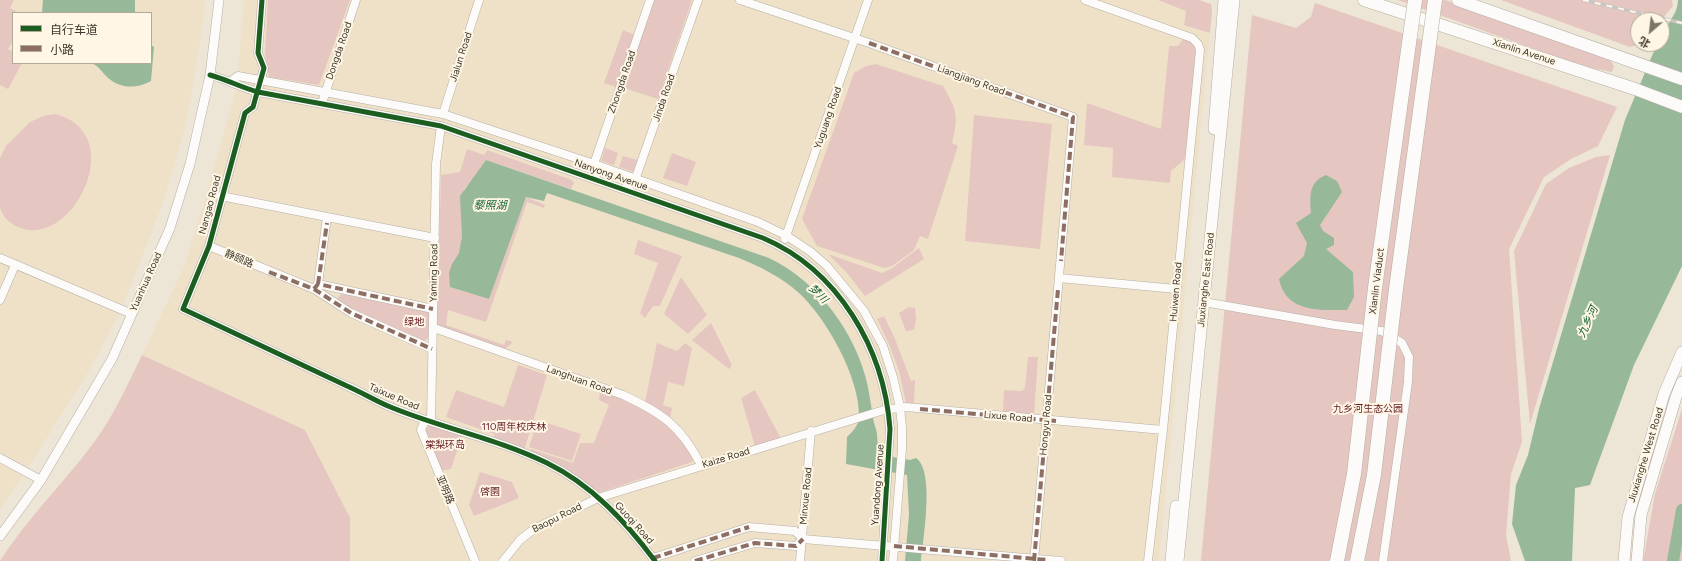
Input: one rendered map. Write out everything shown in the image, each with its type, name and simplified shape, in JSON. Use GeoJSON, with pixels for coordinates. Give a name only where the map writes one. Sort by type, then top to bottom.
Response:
{"type":"FeatureCollection","features":[{"type":"Feature","properties":{"kind":"highway","name":"Xianlin Viaduct"},"geometry":{"type":"LineString","coordinates":[[1337,561],[1354,474],[1375,288],[1415,0]]}},
{"type":"Feature","properties":{"kind":"highway","name":"Xianlin Viaduct"},"geometry":{"type":"LineString","coordinates":[[1357,561],[1374,475],[1396,289],[1435,0]]}},
{"type":"Feature","properties":{"kind":"main road","name":"Jiuxianghe East Road"},"geometry":{"type":"LineString","coordinates":[[1171,561],[1206,215],[1224,0]]}},
{"type":"Feature","properties":{"kind":"main road","name":"Jiuxianghe East Road"},"geometry":{"type":"LineString","coordinates":[[1178,561],[1234,0]]}},
{"type":"Feature","properties":{"kind":"main road","name":"Xianlin Avenue"},"geometry":{"type":"LineString","coordinates":[[1364,0],[1635,89],[1682,107]]}},
{"type":"Feature","properties":{"kind":"main road"},"geometry":{"type":"LineString","coordinates":[[1458,0],[1682,80]]}},
{"type":"Feature","properties":{"kind":"main road","name":"Jiuxianghe West Road"},"geometry":{"type":"LineString","coordinates":[[1624,561],[1628,517],[1664,394],[1682,352]]}},
{"type":"Feature","properties":{"kind":"main road","name":"Jiuxianghe West Road"},"geometry":{"type":"LineString","coordinates":[[1637,561],[1641,515],[1676,397],[1682,382]]}},
{"type":"Feature","properties":{"kind":"street","name":"Yuanhua Road"},"geometry":{"type":"LineString","coordinates":[[0,536],[41,480],[112,359],[170,228],[190,164],[210,75],[219,0]]}},
{"type":"Feature","properties":{"kind":"street","name":"Nangao Road"},"geometry":{"type":"LineString","coordinates":[[183,309],[208,246],[245,113],[253,107],[261,81],[264,68],[258,53],[262,0]]}},
{"type":"Feature","properties":{"kind":"street","name":"Dongda Road"},"geometry":{"type":"LineString","coordinates":[[322,103],[356,0]]}},
{"type":"Feature","properties":{"kind":"street","name":"Jialun Road"},"geometry":{"type":"LineString","coordinates":[[443,114],[479,0]]}},
{"type":"Feature","properties":{"kind":"street","name":"Zhongda Road"},"geometry":{"type":"LineString","coordinates":[[590,177],[596,175],[594,164],[650,0]]}},
{"type":"Feature","properties":{"kind":"street","name":"Jinda Road"},"geometry":{"type":"LineString","coordinates":[[630,191],[627,185],[628,182],[635,180],[698,0]]}},
{"type":"Feature","properties":{"kind":"street"},"geometry":{"type":"LineString","coordinates":[[740,0],[855,39]]}},
{"type":"Feature","properties":{"kind":"street","name":"Yuguang Road"},"geometry":{"type":"LineString","coordinates":[[781,246],[787,236],[868,0]]}},
{"type":"Feature","properties":{"kind":"street","name":"Huiwen Road"},"geometry":{"type":"LineString","coordinates":[[1085,0],[1182,33],[1192,38],[1198,44],[1200,50],[1163,430],[1148,561]]}},
{"type":"Feature","properties":{"kind":"street","name":"Liangjiang Road"},"geometry":{"type":"LineString","coordinates":[[855,39],[1073,117],[1061,260]]}},
{"type":"Feature","properties":{"kind":"street"},"geometry":{"type":"LineString","coordinates":[[210,75],[235,81]]}},
{"type":"Feature","properties":{"kind":"street","name":"Nanyong Avenue"},"geometry":{"type":"LineString","coordinates":[[235,81],[261,81],[443,114],[594,164],[635,180],[758,222],[787,236],[811,252],[827,266],[864,311],[883,346],[900,407]]}},
{"type":"Feature","properties":{"kind":"street","name":"Nanyong Avenue"},"geometry":{"type":"LineString","coordinates":[[235,81],[258,92],[441,126],[630,191],[781,246],[800,258],[824,280],[847,306],[872,353],[885,393],[886,410]]}},
{"type":"Feature","properties":{"kind":"street","name":"Yaming Road"},"geometry":{"type":"LineString","coordinates":[[428,420],[434,328],[433,309],[436,164],[441,126]]}},
{"type":"Feature","properties":{"kind":"street"},"geometry":{"type":"LineString","coordinates":[[222,196],[435,238]]}},
{"type":"Feature","properties":{"kind":"street"},"geometry":{"type":"LineString","coordinates":[[316,287],[327,217]]}},
{"type":"Feature","properties":{"kind":"street","name":"静颐路"},"geometry":{"type":"LineString","coordinates":[[208,246],[269,272],[316,287]]}},
{"type":"Feature","properties":{"kind":"street"},"geometry":{"type":"LineString","coordinates":[[0,258],[132,314]]}},
{"type":"Feature","properties":{"kind":"street","name":"Hongyu Road"},"geometry":{"type":"LineString","coordinates":[[1034,560],[1061,260]]}},
{"type":"Feature","properties":{"kind":"street"},"geometry":{"type":"LineString","coordinates":[[0,300],[15,265]]}},
{"type":"Feature","properties":{"kind":"street"},"geometry":{"type":"LineString","coordinates":[[1059,278],[1176,289]]}},
{"type":"Feature","properties":{"kind":"street"},"geometry":{"type":"LineString","coordinates":[[316,287],[433,309]]}},
{"type":"Feature","properties":{"kind":"street"},"geometry":{"type":"LineString","coordinates":[[316,287],[351,313],[432,349]]}},
{"type":"Feature","properties":{"kind":"street"},"geometry":{"type":"LineString","coordinates":[[1204,302],[1335,325],[1382,331],[1402,343],[1409,357],[1408,382],[1383,561]]}},
{"type":"Feature","properties":{"kind":"street","name":"Taixue Road"},"geometry":{"type":"LineString","coordinates":[[183,309],[387,405],[523,452],[547,463],[571,477],[598,498]]}},
{"type":"Feature","properties":{"kind":"street"},"geometry":{"type":"LineString","coordinates":[[854,317],[864,311]]}},
{"type":"Feature","properties":{"kind":"street","name":"Langhuan Road"},"geometry":{"type":"LineString","coordinates":[[434,328],[623,395],[641,404],[664,418],[684,435],[701,465]]}},
{"type":"Feature","properties":{"kind":"street","name":"Lixue Road"},"geometry":{"type":"LineString","coordinates":[[886,410],[900,407],[1163,430]]}},
{"type":"Feature","properties":{"kind":"street","name":"Yuandong Avenue"},"geometry":{"type":"LineString","coordinates":[[893,561],[902,449],[900,407]]}},
{"type":"Feature","properties":{"kind":"street","name":"Yuandong Avenue"},"geometry":{"type":"LineString","coordinates":[[882,561],[890,448],[886,410]]}},
{"type":"Feature","properties":{"kind":"street","name":"Kaize Road"},"geometry":{"type":"LineString","coordinates":[[598,498],[854,418],[886,410]]}},
{"type":"Feature","properties":{"kind":"street","name":"亚明路"},"geometry":{"type":"LineString","coordinates":[[428,420],[421,430],[474,561]]}},
{"type":"Feature","properties":{"kind":"street","name":"Minxue Road"},"geometry":{"type":"LineString","coordinates":[[800,561],[812,431]]}},
{"type":"Feature","properties":{"kind":"street"},"geometry":{"type":"LineString","coordinates":[[0,458],[41,480]]}},
{"type":"Feature","properties":{"kind":"street","name":"Guoqi Road"},"geometry":{"type":"LineString","coordinates":[[598,498],[617,515],[641,541],[654,559]]}},
{"type":"Feature","properties":{"kind":"street","name":"Baopu Road"},"geometry":{"type":"LineString","coordinates":[[503,561],[520,540],[534,528],[598,498]]}},
{"type":"Feature","properties":{"kind":"street"},"geometry":{"type":"LineString","coordinates":[[654,559],[749,528],[795,531],[803,539],[928,549],[1034,560],[1061,561]]}},
{"type":"Feature","properties":{"kind":"street"},"geometry":{"type":"LineString","coordinates":[[695,561],[755,544],[796,546],[803,539]]}},
{"type":"Feature","properties":{"kind":"shaded area"},"geometry":{"type":"Polygon","coordinates":[[[0,0],[206,0],[195,75],[184,132],[163,203],[122,308],[93,364],[19,482],[0,509],[0,0]]]}},
{"type":"Feature","properties":{"kind":"shaded area"},"geometry":{"type":"Polygon","coordinates":[[[244,0],[1179,0],[1212,11],[1159,561],[350,561],[350,518],[305,431],[142,355],[185,265],[203,206],[237,86],[244,0]]]}},
{"type":"Feature","properties":{"kind":"green space"},"geometry":{"type":"Polygon","coordinates":[[[0,0],[14,0],[10,8],[18,12],[12,12],[12,43],[8,49],[12,51],[12,64],[21,64],[8,89],[0,85],[0,0]]]}},
{"type":"Feature","properties":{"kind":"green space"},"geometry":{"type":"Polygon","coordinates":[[[268,0],[350,0],[319,85],[269,77],[265,54],[268,0]]]}},
{"type":"Feature","properties":{"kind":"green space"},"geometry":{"type":"Polygon","coordinates":[[[654,0],[692,0],[658,99],[624,88],[654,0]]]}},
{"type":"Feature","properties":{"kind":"green space"},"geometry":{"type":"Polygon","coordinates":[[[1158,0],[1199,0],[1211,4],[1212,11],[1210,33],[1184,25],[1186,11],[1158,0]]]}},
{"type":"Feature","properties":{"kind":"green space"},"geometry":{"type":"Polygon","coordinates":[[[1398,0],[1445,0],[1610,60],[1614,66],[1612,72],[1582,66],[1398,0]]]}},
{"type":"Feature","properties":{"kind":"green space"},"geometry":{"type":"Polygon","coordinates":[[[1501,0],[1672,0],[1673,6],[1668,12],[1630,12],[1630,47],[1501,0]]]}},
{"type":"Feature","properties":{"kind":"green space","name":"九乡河生态公园"},"geometry":{"type":"Polygon","coordinates":[[[1315,3],[1617,107],[1598,146],[1571,159],[1544,177],[1509,249],[1522,442],[1511,474],[1506,535],[1511,561],[1201,561],[1252,15],[1296,28],[1311,17],[1315,3]]]}},
{"type":"Feature","properties":{"kind":"green space"},"geometry":{"type":"Polygon","coordinates":[[[623,30],[635,35],[616,87],[604,83],[623,30]]]}},
{"type":"Feature","properties":{"kind":"green space"},"geometry":{"type":"Polygon","coordinates":[[[1184,38],[1187,38],[1196,47],[1185,159],[1171,171],[1170,183],[1112,177],[1113,148],[1084,145],[1087,103],[1161,129],[1169,46],[1178,46],[1184,38]]]}},
{"type":"Feature","properties":{"kind":"green space"},"geometry":{"type":"Polygon","coordinates":[[[876,64],[943,86],[954,108],[956,126],[952,143],[958,146],[928,239],[920,236],[914,250],[892,266],[884,268],[817,246],[802,219],[854,73],[866,66],[876,64]]]}},
{"type":"Feature","properties":{"kind":"green space"},"geometry":{"type":"Polygon","coordinates":[[[55,114],[77,125],[89,143],[91,164],[85,187],[73,207],[57,222],[38,230],[18,227],[7,220],[0,208],[0,158],[6,146],[30,122],[43,116],[55,114]]]}},
{"type":"Feature","properties":{"kind":"green space"},"geometry":{"type":"Polygon","coordinates":[[[974,115],[1052,124],[1040,249],[965,241],[974,115]]]}},
{"type":"Feature","properties":{"kind":"green space"},"geometry":{"type":"Polygon","coordinates":[[[605,148],[618,153],[614,165],[601,161],[605,148]]]}},
{"type":"Feature","properties":{"kind":"green space"},"geometry":{"type":"Polygon","coordinates":[[[467,149],[484,155],[487,150],[572,180],[574,183],[571,189],[486,160],[477,174],[464,189],[462,236],[459,253],[452,264],[450,287],[489,299],[526,197],[545,205],[544,208],[527,202],[486,322],[448,310],[446,325],[504,345],[506,340],[513,342],[504,350],[437,326],[441,175],[460,172],[467,149]]]}},
{"type":"Feature","properties":{"kind":"green space"},"geometry":{"type":"Polygon","coordinates":[[[672,153],[696,162],[687,186],[663,178],[672,153]]]}},
{"type":"Feature","properties":{"kind":"green space"},"geometry":{"type":"Polygon","coordinates":[[[1610,155],[1530,424],[1514,251],[1546,184],[1569,168],[1596,157],[1610,155]]]}},
{"type":"Feature","properties":{"kind":"green space"},"geometry":{"type":"Polygon","coordinates":[[[623,156],[637,160],[633,172],[619,167],[623,156]]]}},
{"type":"Feature","properties":{"kind":"green space"},"geometry":{"type":"Polygon","coordinates":[[[638,240],[682,256],[660,306],[653,306],[645,318],[640,313],[658,263],[634,254],[638,240]]]}},
{"type":"Feature","properties":{"kind":"green space"},"geometry":{"type":"Polygon","coordinates":[[[919,248],[924,259],[865,296],[847,273],[828,254],[882,273],[891,269],[919,248]]]}},
{"type":"Feature","properties":{"kind":"green space"},"geometry":{"type":"Polygon","coordinates":[[[681,277],[707,315],[688,334],[664,314],[681,277]]]}},
{"type":"Feature","properties":{"kind":"green space","name":"绿地"},"geometry":{"type":"Polygon","coordinates":[[[342,294],[429,312],[429,338],[423,341],[347,306],[337,298],[342,294]]]}},
{"type":"Feature","properties":{"kind":"green space"},"geometry":{"type":"Polygon","coordinates":[[[909,307],[915,308],[916,320],[914,330],[906,331],[899,313],[909,307]]]}},
{"type":"Feature","properties":{"kind":"green space"},"geometry":{"type":"Polygon","coordinates":[[[884,316],[895,339],[911,381],[915,380],[914,404],[906,403],[899,371],[889,344],[877,319],[884,316]]]}},
{"type":"Feature","properties":{"kind":"green space"},"geometry":{"type":"Polygon","coordinates":[[[711,323],[732,365],[729,369],[692,340],[711,323]]]}},
{"type":"Feature","properties":{"kind":"green space"},"geometry":{"type":"Polygon","coordinates":[[[657,343],[677,351],[685,343],[692,348],[684,386],[668,382],[663,405],[672,408],[670,419],[645,402],[657,343]]]}},
{"type":"Feature","properties":{"kind":"green space"},"geometry":{"type":"Polygon","coordinates":[[[142,355],[305,430],[350,518],[350,561],[0,561],[22,530],[102,431],[142,355]]]}},
{"type":"Feature","properties":{"kind":"green space"},"geometry":{"type":"Polygon","coordinates":[[[1028,357],[1038,357],[1034,416],[1003,412],[1004,390],[1022,391],[1025,388],[1028,357]]]}},
{"type":"Feature","properties":{"kind":"green space","name":"110周年校庆林"},"geometry":{"type":"Polygon","coordinates":[[[518,365],[547,375],[524,451],[493,439],[501,415],[494,434],[446,417],[456,390],[504,407],[518,365]]]}},
{"type":"Feature","properties":{"kind":"green space"},"geometry":{"type":"Polygon","coordinates":[[[600,390],[640,408],[665,424],[676,434],[685,446],[693,459],[692,462],[598,493],[567,469],[530,452],[531,449],[573,463],[580,443],[594,443],[609,405],[599,400],[600,390]]]}},
{"type":"Feature","properties":{"kind":"green space"},"geometry":{"type":"Polygon","coordinates":[[[755,390],[780,437],[755,446],[741,398],[755,390]]]}},
{"type":"Feature","properties":{"kind":"green space"},"geometry":{"type":"Polygon","coordinates":[[[1682,409],[1682,561],[1643,561],[1655,494],[1682,409]]]}},
{"type":"Feature","properties":{"kind":"green space"},"geometry":{"type":"Polygon","coordinates":[[[538,420],[581,434],[572,461],[529,447],[538,420]]]}},
{"type":"Feature","properties":{"kind":"green space","name":"棠梨环岛"},"geometry":{"type":"Polygon","coordinates":[[[430,424],[462,436],[451,469],[440,471],[425,431],[430,424]]]}},
{"type":"Feature","properties":{"kind":"green space","name":"啓園"},"geometry":{"type":"Polygon","coordinates":[[[480,472],[512,482],[519,498],[474,516],[469,505],[480,472]]]}},
{"type":"Feature","properties":{"kind":"water"},"geometry":{"type":"Polygon","coordinates":[[[43,0],[135,0],[135,12],[42,12],[43,0]]]}},
{"type":"Feature","properties":{"kind":"water","name":"九乡河"},"geometry":{"type":"Polygon","coordinates":[[[1678,0],[1682,0],[1682,266],[1634,365],[1590,485],[1575,488],[1572,561],[1525,561],[1512,524],[1516,485],[1528,455],[1539,409],[1625,120],[1654,52],[1670,52],[1670,22],[1678,0]]]}},
{"type":"Feature","properties":{"kind":"water"},"geometry":{"type":"Polygon","coordinates":[[[152,46],[154,47],[151,81],[145,84],[123,86],[117,84],[107,77],[94,64],[152,64],[152,46]]]}},
{"type":"Feature","properties":{"kind":"water"},"geometry":{"type":"Polygon","coordinates":[[[486,160],[769,258],[804,280],[833,311],[855,348],[863,367],[868,387],[877,432],[878,448],[881,455],[910,460],[916,458],[922,465],[925,476],[926,506],[921,561],[905,561],[909,514],[907,475],[846,464],[847,437],[857,425],[859,420],[858,402],[848,367],[831,333],[810,304],[792,287],[770,273],[739,258],[547,193],[544,201],[526,197],[489,299],[450,287],[449,273],[452,264],[459,253],[462,236],[460,196],[486,160]]]}},
{"type":"Feature","properties":{"kind":"water"},"geometry":{"type":"Polygon","coordinates":[[[1326,175],[1337,181],[1342,192],[1320,225],[1323,231],[1334,238],[1334,245],[1326,249],[1353,272],[1354,297],[1347,310],[1315,309],[1296,304],[1283,290],[1279,279],[1304,256],[1307,243],[1296,223],[1311,213],[1311,191],[1316,182],[1326,175]]]}},
{"type":"Feature","properties":{"kind":"waterway"},"geometry":{"type":"LineString","coordinates":[[1673,561],[1682,510]]}},
{"type":"Feature","properties":{"kind":"railway"},"geometry":{"type":"LineString","coordinates":[[1583,0],[1682,23]]}},
{"type":"Feature","properties":{"kind":"marked path"},"geometry":{"type":"LineString","coordinates":[[869,43],[1073,117],[1061,261]]}},
{"type":"Feature","properties":{"kind":"marked path"},"geometry":{"type":"LineString","coordinates":[[318,284],[327,223]]}},
{"type":"Feature","properties":{"kind":"marked path"},"geometry":{"type":"LineString","coordinates":[[269,272],[314,289],[318,284],[433,309]]}},
{"type":"Feature","properties":{"kind":"marked path"},"geometry":{"type":"LineString","coordinates":[[314,289],[351,313],[432,349]]}},
{"type":"Feature","properties":{"kind":"marked path"},"geometry":{"type":"LineString","coordinates":[[1034,561],[1058,289]]}},
{"type":"Feature","properties":{"kind":"marked path"},"geometry":{"type":"LineString","coordinates":[[920,409],[1056,421]]}},
{"type":"Feature","properties":{"kind":"marked path"},"geometry":{"type":"LineString","coordinates":[[653,558],[749,527]]}},
{"type":"Feature","properties":{"kind":"marked path"},"geometry":{"type":"LineString","coordinates":[[695,561],[755,543],[796,546],[803,539]]}},
{"type":"Feature","properties":{"kind":"marked path"},"geometry":{"type":"LineString","coordinates":[[894,546],[1047,560]]}},
{"type":"Feature","properties":{"kind":"cycle path"},"geometry":{"type":"LineString","coordinates":[[262,0],[258,53],[264,68],[253,107],[245,113],[209,246],[183,309],[388,406],[428,421],[528,454],[547,463],[579,482],[593,493],[632,532],[655,561]]}},
{"type":"Feature","properties":{"kind":"cycle path"},"geometry":{"type":"LineString","coordinates":[[210,75],[258,92],[441,126],[763,238],[790,252],[814,270],[835,291],[852,315],[867,341],[878,369],[886,399],[890,429],[882,561]]}},
{"type":"Feature","properties":{"kind":"water label","name":"藜照湖"},"geometry":{"type":"Point","coordinates":[490,206]}},
{"type":"Feature","properties":{"kind":"water label","name":"梦川"},"geometry":{"type":"Point","coordinates":[818,294]}}]}
